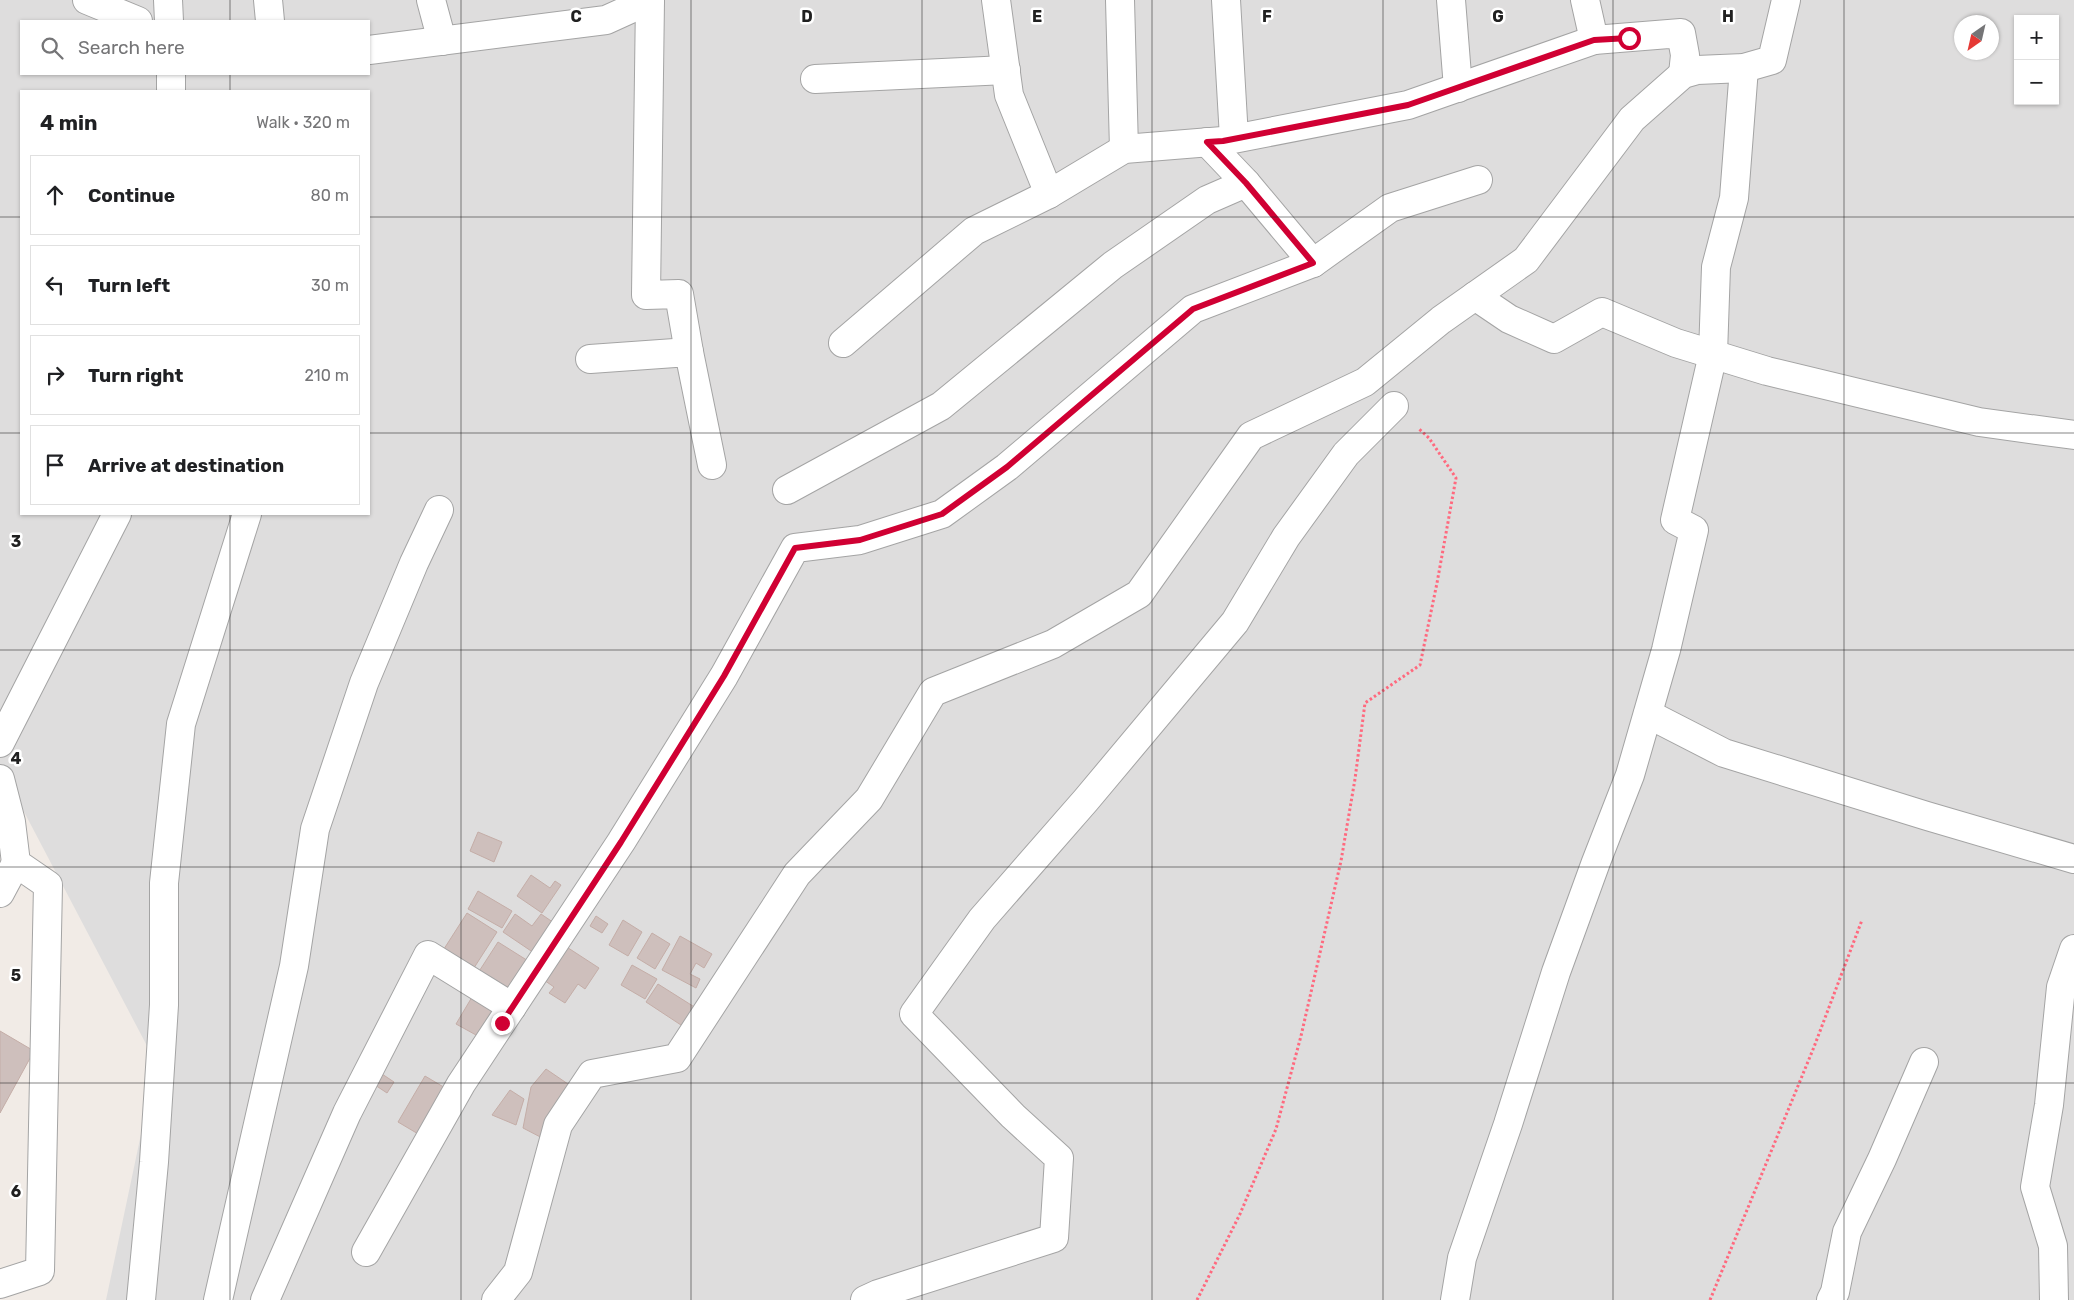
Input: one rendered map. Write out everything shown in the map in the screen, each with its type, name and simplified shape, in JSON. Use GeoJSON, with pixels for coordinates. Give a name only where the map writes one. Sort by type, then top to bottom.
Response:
{"type":"FeatureCollection","features":[{"type":"Feature","properties":{"kind":"street"},"geometry":{"type":"LineString","coordinates":[[87,0],[136,20]]}},
{"type":"Feature","properties":{"kind":"street"},"geometry":{"type":"LineString","coordinates":[[168,0],[169,20]]}},
{"type":"Feature","properties":{"kind":"street"},"geometry":{"type":"LineString","coordinates":[[268,0],[270,20]]}},
{"type":"Feature","properties":{"kind":"street"},"geometry":{"type":"LineString","coordinates":[[432,0],[442,41]]}},
{"type":"Feature","properties":{"kind":"street"},"geometry":{"type":"LineString","coordinates":[[370,50],[606,20],[650,0],[646,295],[679,294],[712,465]]}},
{"type":"Feature","properties":{"kind":"street"},"geometry":{"type":"LineString","coordinates":[[996,0],[1009,95],[1049,194]]}},
{"type":"Feature","properties":{"kind":"street"},"geometry":{"type":"LineString","coordinates":[[1120,0],[1124,149]]}},
{"type":"Feature","properties":{"kind":"street"},"geometry":{"type":"LineString","coordinates":[[1226,0],[1234,138]]}},
{"type":"Feature","properties":{"kind":"street"},"geometry":{"type":"LineString","coordinates":[[1451,0],[1458,88]]}},
{"type":"Feature","properties":{"kind":"street"},"geometry":{"type":"LineString","coordinates":[[1585,0],[1594,40]]}},
{"type":"Feature","properties":{"kind":"street"},"geometry":{"type":"LineString","coordinates":[[496,1300],[518,1272],[558,1125],[592,1074],[678,1058],[797,874],[869,799],[933,692],[1053,644],[1139,594],[1251,436],[1365,382],[1441,320],[1526,260],[1632,119],[1683,74],[1697,70],[1744,68],[1772,60],[1786,0]]}},
{"type":"Feature","properties":{"kind":"street"},"geometry":{"type":"LineString","coordinates":[[843,343],[974,231],[1049,194],[1124,149],[1234,138],[1408,105],[1594,40],[1680,34],[1685,55],[1683,74]]}},
{"type":"Feature","properties":{"kind":"street"},"geometry":{"type":"LineString","coordinates":[[1455,1300],[1462,1258],[1511,1115],[1556,972],[1630,775],[1666,650],[1694,530],[1675,520],[1713,354],[1716,267],[1734,198],[1744,68]]}},
{"type":"Feature","properties":{"kind":"street"},"geometry":{"type":"LineString","coordinates":[[815,79],[1006,70]]}},
{"type":"Feature","properties":{"kind":"street"},"geometry":{"type":"LineString","coordinates":[[1207,142],[1246,183],[1313,263]]}},
{"type":"Feature","properties":{"kind":"street"},"geometry":{"type":"LineString","coordinates":[[366,1252],[461,1084],[621,842],[724,676],[795,548],[860,540],[942,514],[1007,467],[1193,309],[1313,263],[1390,208],[1478,180]]}},
{"type":"Feature","properties":{"kind":"street"},"geometry":{"type":"LineString","coordinates":[[787,490],[941,406],[1113,265],[1207,200],[1246,183]]}},
{"type":"Feature","properties":{"kind":"street"},"geometry":{"type":"LineString","coordinates":[[1475,296],[1509,320],[1554,338],[1602,312],[1676,343],[1767,371],[1979,422],[2074,435]]}},
{"type":"Feature","properties":{"kind":"street"},"geometry":{"type":"LineString","coordinates":[[590,359],[689,352]]}},
{"type":"Feature","properties":{"kind":"street"},"geometry":{"type":"LineString","coordinates":[[866,1300],[878,1294],[1054,1238],[1059,1158],[1013,1116],[914,1014],[982,919],[1086,800],[1235,622],[1286,537],[1346,454],[1394,406]]}},
{"type":"Feature","properties":{"kind":"street"},"geometry":{"type":"LineString","coordinates":[[218,1300],[294,966],[314,829],[364,683],[414,563],[440,510]]}},
{"type":"Feature","properties":{"kind":"street"},"geometry":{"type":"LineString","coordinates":[[0,743],[116,515]]}},
{"type":"Feature","properties":{"kind":"street"},"geometry":{"type":"LineString","coordinates":[[141,1300],[154,1162],[163,1014],[164,883],[182,724],[247,515]]}},
{"type":"Feature","properties":{"kind":"street"},"geometry":{"type":"LineString","coordinates":[[1648,714],[1724,753],[2074,859]]}},
{"type":"Feature","properties":{"kind":"street"},"geometry":{"type":"LineString","coordinates":[[0,779],[11,822],[16,863],[0,893]]}},
{"type":"Feature","properties":{"kind":"street"},"geometry":{"type":"LineString","coordinates":[[0,1284],[40,1271],[48,885],[16,863]]}},
{"type":"Feature","properties":{"kind":"street"},"geometry":{"type":"LineString","coordinates":[[2054,1300],[2053,1246],[2034,1187],[2074,949]]}},
{"type":"Feature","properties":{"kind":"street"},"geometry":{"type":"LineString","coordinates":[[265,1300],[347,1113],[428,955],[512,1007]]}},
{"type":"Feature","properties":{"kind":"street"},"geometry":{"type":"LineString","coordinates":[[1831,1300],[1835,1292],[1847,1232],[1882,1160],[1924,1062]]}},
{"type":"Feature","properties":{"kind":"path"},"geometry":{"type":"LineString","coordinates":[[1197,1300],[1240,1214],[1276,1129],[1301,1036],[1341,861],[1355,779],[1365,703],[1420,665],[1438,583],[1456,478],[1429,438],[1394,406]]}},
{"type":"Feature","properties":{"kind":"path"},"geometry":{"type":"LineString","coordinates":[[1710,1300],[1814,1047],[1862,920]]}},
{"type":"Feature","properties":{"kind":"shaded area"},"geometry":{"type":"Polygon","coordinates":[[[0,0],[2074,0],[2074,1300],[106,1300],[156,1063],[0,766],[0,0]]]}},
{"type":"Feature","properties":{"kind":"building"},"geometry":{"type":"Polygon","coordinates":[[[478,832],[502,842],[494,862],[470,851],[478,832]]]}},
{"type":"Feature","properties":{"kind":"building"},"geometry":{"type":"Polygon","coordinates":[[[531,875],[550,888],[555,881],[561,885],[542,913],[517,896],[531,875]]]}},
{"type":"Feature","properties":{"kind":"building"},"geometry":{"type":"Polygon","coordinates":[[[478,891],[512,911],[502,928],[468,909],[478,891]]]}},
{"type":"Feature","properties":{"kind":"building"},"geometry":{"type":"Polygon","coordinates":[[[467,913],[497,932],[472,971],[442,952],[467,913]]]}},
{"type":"Feature","properties":{"kind":"building"},"geometry":{"type":"Polygon","coordinates":[[[515,914],[532,926],[541,914],[560,927],[540,957],[503,932],[515,914]]]}},
{"type":"Feature","properties":{"kind":"building"},"geometry":{"type":"Polygon","coordinates":[[[596,916],[608,924],[602,933],[590,926],[596,916]]]}},
{"type":"Feature","properties":{"kind":"building"},"geometry":{"type":"Polygon","coordinates":[[[623,920],[642,932],[628,956],[609,945],[623,920]]]}},
{"type":"Feature","properties":{"kind":"building"},"geometry":{"type":"Polygon","coordinates":[[[652,933],[670,944],[655,969],[637,958],[652,933]]]}},
{"type":"Feature","properties":{"kind":"building"},"geometry":{"type":"Polygon","coordinates":[[[680,936],[712,954],[704,968],[696,963],[690,974],[700,979],[696,988],[662,970],[680,936]]]}},
{"type":"Feature","properties":{"kind":"building"},"geometry":{"type":"Polygon","coordinates":[[[498,942],[533,964],[510,998],[476,976],[498,942]]]}},
{"type":"Feature","properties":{"kind":"building"},"geometry":{"type":"Polygon","coordinates":[[[559,942],[599,968],[585,989],[578,984],[565,1003],[549,993],[554,987],[541,978],[559,942]]]}},
{"type":"Feature","properties":{"kind":"building"},"geometry":{"type":"Polygon","coordinates":[[[632,965],[657,979],[645,999],[621,985],[632,965]]]}},
{"type":"Feature","properties":{"kind":"building"},"geometry":{"type":"Polygon","coordinates":[[[658,984],[696,1008],[684,1027],[646,1002],[658,984]]]}},
{"type":"Feature","properties":{"kind":"building"},"geometry":{"type":"Polygon","coordinates":[[[475,992],[505,1010],[487,1041],[456,1024],[475,992]]]}},
{"type":"Feature","properties":{"kind":"building"},"geometry":{"type":"Polygon","coordinates":[[[0,1031],[34,1051],[0,1113],[0,1031]]]}},
{"type":"Feature","properties":{"kind":"building"},"geometry":{"type":"Polygon","coordinates":[[[546,1069],[568,1084],[550,1142],[523,1128],[531,1087],[546,1069]]]}},
{"type":"Feature","properties":{"kind":"building"},"geometry":{"type":"Polygon","coordinates":[[[379,1072],[394,1082],[387,1093],[372,1083],[379,1072]]]}},
{"type":"Feature","properties":{"kind":"building"},"geometry":{"type":"Polygon","coordinates":[[[425,1076],[452,1092],[425,1138],[398,1122],[425,1076]]]}},
{"type":"Feature","properties":{"kind":"building"},"geometry":{"type":"Polygon","coordinates":[[[510,1090],[524,1099],[516,1125],[492,1115],[510,1090]]]}},
{"type":"Feature","properties":{"kind":"route"},"geometry":{"type":"LineString","coordinates":[[502,1023],[621,842],[724,676],[795,548],[860,540],[942,514],[1007,467],[1193,309],[1313,263],[1246,183],[1207,142],[1223,141],[1408,105],[1594,40],[1629,38]]}}]}
